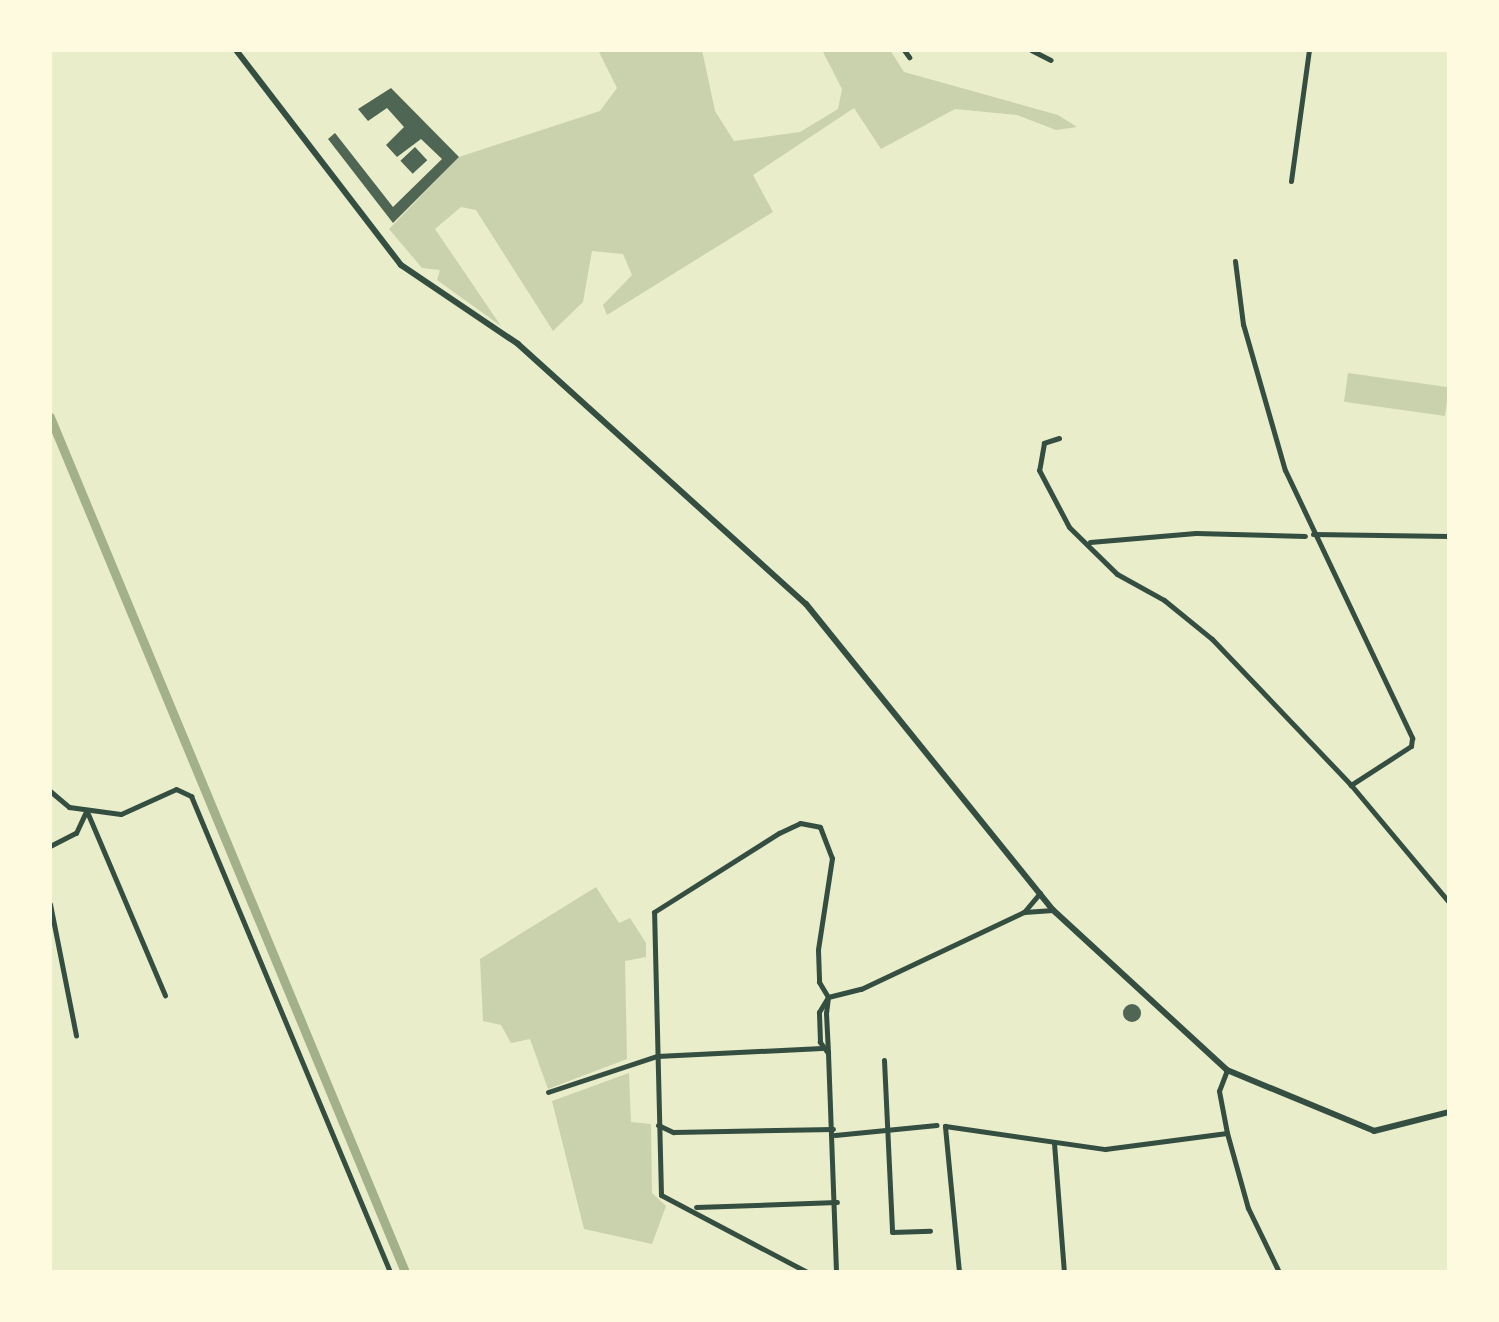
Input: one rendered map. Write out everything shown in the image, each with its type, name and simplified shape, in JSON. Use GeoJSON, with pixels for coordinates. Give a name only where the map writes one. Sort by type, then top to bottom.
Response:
{"type":"FeatureCollection","features":[{"type":"Feature","properties":{"kind":"street"},"geometry":{"type":"LineString","coordinates":[[236,50],[401,264],[518,344],[806,604],[1052,910],[1227,1070],[1374,1132],[1449,1112]]}},
{"type":"Feature","properties":{"kind":"street"},"geometry":{"type":"LineString","coordinates":[[904,50],[908,58]]}},
{"type":"Feature","properties":{"kind":"street"},"geometry":{"type":"LineString","coordinates":[[1030,50],[1051,60]]}},
{"type":"Feature","properties":{"kind":"street"},"geometry":{"type":"LineString","coordinates":[[1291,181],[1309,50]]}},
{"type":"Feature","properties":{"kind":"street"},"geometry":{"type":"LineString","coordinates":[[1235,261],[1246,335],[1285,470],[1412,738],[1411,746],[1352,786]]}},
{"type":"Feature","properties":{"kind":"street"},"geometry":{"type":"LineString","coordinates":[[1059,438],[1044,443],[1039,470],[1069,527],[1090,542],[1117,574],[1164,600],[1212,639],[1352,786],[1449,902]]}},
{"type":"Feature","properties":{"kind":"street"},"geometry":{"type":"LineString","coordinates":[[1090,542],[1196,533],[1305,536]]}},
{"type":"Feature","properties":{"kind":"street"},"geometry":{"type":"LineString","coordinates":[[1313,534],[1449,536]]}},
{"type":"Feature","properties":{"kind":"street"},"geometry":{"type":"LineString","coordinates":[[50,791],[86,812],[121,814],[176,789],[191,796],[390,1272]]}},
{"type":"Feature","properties":{"kind":"street"},"geometry":{"type":"LineString","coordinates":[[50,846],[76,833],[86,812]]}},
{"type":"Feature","properties":{"kind":"street"},"geometry":{"type":"LineString","coordinates":[[86,812],[165,995]]}},
{"type":"Feature","properties":{"kind":"street"},"geometry":{"type":"LineString","coordinates":[[808,1272],[692,1208],[660,1195],[654,912],[800,823],[820,827],[832,858],[818,950],[819,982],[828,997],[835,1132],[836,1272]]}},
{"type":"Feature","properties":{"kind":"street"},"geometry":{"type":"LineString","coordinates":[[1024,912],[1040,893]]}},
{"type":"Feature","properties":{"kind":"street"},"geometry":{"type":"LineString","coordinates":[[50,904],[76,1035]]}},
{"type":"Feature","properties":{"kind":"street"},"geometry":{"type":"LineString","coordinates":[[822,1048],[819,1012],[828,997],[861,989],[1024,912],[1052,910]]}},
{"type":"Feature","properties":{"kind":"street"},"geometry":{"type":"LineString","coordinates":[[548,1092],[657,1056],[822,1048],[828,1053]]}},
{"type":"Feature","properties":{"kind":"street"},"geometry":{"type":"LineString","coordinates":[[884,1060],[892,1232],[930,1231]]}},
{"type":"Feature","properties":{"kind":"street"},"geometry":{"type":"LineString","coordinates":[[1227,1070],[1219,1091],[1227,1133],[1248,1208],[1276,1270]]}},
{"type":"Feature","properties":{"kind":"street"},"geometry":{"type":"LineString","coordinates":[[658,1125],[674,1132],[887,1132],[899,1125],[937,1125]]}},
{"type":"Feature","properties":{"kind":"street"},"geometry":{"type":"LineString","coordinates":[[959,1272],[945,1126],[1105,1149],[1227,1133]]}},
{"type":"Feature","properties":{"kind":"street"},"geometry":{"type":"LineString","coordinates":[[1054,1143],[1064,1272]]}},
{"type":"Feature","properties":{"kind":"street"},"geometry":{"type":"LineString","coordinates":[[692,1208],[836,1202]]}},
{"type":"Feature","properties":{"kind":"green space"},"geometry":{"type":"Polygon","coordinates":[[[598,50],[702,50],[715,111],[734,141],[800,132],[838,109],[842,89],[822,50],[890,50],[904,72],[1058,115],[1077,127],[1056,130],[1017,115],[955,109],[881,149],[854,108],[753,175],[773,212],[607,315],[603,305],[632,275],[623,254],[592,251],[583,302],[553,331],[476,210],[461,207],[435,229],[501,326],[437,280],[440,270],[422,268],[389,229],[459,157],[600,111],[617,88],[598,50]]]}},
{"type":"Feature","properties":{"kind":"green space"},"geometry":{"type":"Polygon","coordinates":[[[1348,373],[1449,387],[1445,416],[1344,402],[1348,373]]]}},
{"type":"Feature","properties":{"kind":"green space"},"geometry":{"type":"Polygon","coordinates":[[[596,887],[619,923],[630,918],[646,943],[646,957],[625,961],[627,1059],[548,1089],[530,1039],[511,1043],[501,1025],[483,1021],[480,959],[596,887]]]}},
{"type":"Feature","properties":{"kind":"green space"},"geometry":{"type":"Polygon","coordinates":[[[629,1073],[631,1122],[651,1124],[652,1193],[666,1206],[652,1244],[584,1229],[552,1101],[629,1073]]]}},
{"type":"Feature","properties":{"kind":"building"},"geometry":{"type":"Polygon","coordinates":[[[391,88],[459,157],[393,223],[328,139],[335,133],[393,207],[442,159],[421,139],[397,157],[386,145],[404,127],[387,108],[368,121],[358,109],[391,88]]]}},
{"type":"Feature","properties":{"kind":"building"},"geometry":{"type":"Polygon","coordinates":[[[415,147],[427,160],[413,174],[400,161],[415,147]]]}},
{"type":"Feature","properties":{"kind":"building"},"geometry":{"type":"Polygon","coordinates":[[[1132,1004],[1139,1006],[1139,1020],[1132,1022],[1125,1020],[1123,1013],[1125,1006],[1132,1004]]]}},
{"type":"Feature","properties":{"kind":"waterway"},"geometry":{"type":"LineString","coordinates":[[50,417],[405,1272]]}}]}
